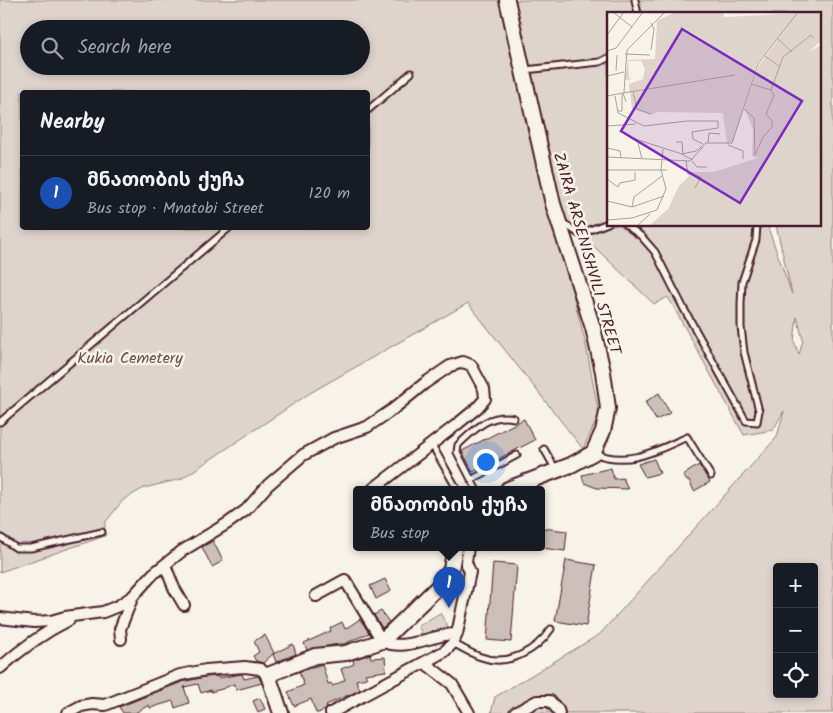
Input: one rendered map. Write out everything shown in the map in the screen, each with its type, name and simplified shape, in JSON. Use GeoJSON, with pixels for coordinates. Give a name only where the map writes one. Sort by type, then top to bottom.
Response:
{"type":"FeatureCollection","features":[{"type":"Feature","properties":{"kind":"street","name":"ZAIRA ARSENISHVILI STREET"},"geometry":{"type":"LineString","coordinates":[[507,0],[553,204],[593,328],[603,372],[608,408],[604,430],[592,453]]}},
{"type":"Feature","properties":{"kind":"street"},"geometry":{"type":"LineString","coordinates":[[0,618],[34,622],[51,621],[65,617],[103,612],[133,596],[154,574],[182,551],[246,510],[268,484],[303,455],[334,438],[367,427],[450,366],[463,362],[471,365],[484,389],[485,399],[477,408],[377,486]]}},
{"type":"Feature","properties":{"kind":"street"},"geometry":{"type":"LineString","coordinates":[[516,486],[571,465],[592,453]]}},
{"type":"Feature","properties":{"kind":"street"},"geometry":{"type":"LineString","coordinates":[[268,675],[315,656],[346,652],[382,641],[446,580],[451,569],[454,551]]}},
{"type":"Feature","properties":{"kind":"street"},"geometry":{"type":"LineString","coordinates":[[331,713],[445,651],[455,638],[470,572],[466,562],[467,551]]}},
{"type":"Feature","properties":{"kind":"street"},"geometry":{"type":"LineString","coordinates":[[165,565],[174,588],[184,605]]}},
{"type":"Feature","properties":{"kind":"street"},"geometry":{"type":"LineString","coordinates":[[316,596],[345,580],[382,641],[390,645],[418,643],[448,634],[455,638]]}},
{"type":"Feature","properties":{"kind":"street"},"geometry":{"type":"LineString","coordinates":[[121,639],[120,629],[133,596]]}},
{"type":"Feature","properties":{"kind":"street"},"geometry":{"type":"LineString","coordinates":[[0,668],[22,648],[46,632],[79,616]]}},
{"type":"Feature","properties":{"kind":"street"},"geometry":{"type":"LineString","coordinates":[[425,663],[452,684],[469,713]]}},
{"type":"Feature","properties":{"kind":"street"},"geometry":{"type":"LineString","coordinates":[[68,713],[81,706],[92,704],[105,705],[180,675],[206,670],[245,667],[260,669],[268,675],[281,713]]}},
{"type":"Feature","properties":{"kind":"street"},"geometry":{"type":"LineString","coordinates":[[515,713],[537,701],[550,701],[558,710],[558,713]]}},
{"type":"Feature","properties":{"kind":"street"},"geometry":{"type":"LineString","coordinates":[[105,705],[113,713]]}},
{"type":"Feature","properties":{"kind":"lane"},"geometry":{"type":"LineString","coordinates":[[522,71],[600,62],[607,58]]}},
{"type":"Feature","properties":{"kind":"lane"},"geometry":{"type":"LineString","coordinates":[[370,108],[411,73]]}},
{"type":"Feature","properties":{"kind":"lane"},"geometry":{"type":"LineString","coordinates":[[558,218],[579,234],[607,223]]}},
{"type":"Feature","properties":{"kind":"lane"},"geometry":{"type":"LineString","coordinates":[[627,226],[642,236],[655,252],[746,421],[757,422],[759,412],[744,352],[741,304],[742,282],[756,240],[757,226]]}},
{"type":"Feature","properties":{"kind":"lane"},"geometry":{"type":"LineString","coordinates":[[0,422],[227,230]]}},
{"type":"Feature","properties":{"kind":"lane"},"geometry":{"type":"LineString","coordinates":[[475,486],[457,452],[458,445],[490,419],[498,416],[514,418]]}},
{"type":"Feature","properties":{"kind":"lane"},"geometry":{"type":"LineString","coordinates":[[592,453],[606,458],[633,458],[687,437],[711,476]]}},
{"type":"Feature","properties":{"kind":"lane"},"geometry":{"type":"LineString","coordinates":[[432,444],[455,486]]}},
{"type":"Feature","properties":{"kind":"lane"},"geometry":{"type":"LineString","coordinates":[[544,449],[556,471]]}},
{"type":"Feature","properties":{"kind":"lane"},"geometry":{"type":"LineString","coordinates":[[472,480],[517,456]]}},
{"type":"Feature","properties":{"kind":"lane"},"geometry":{"type":"LineString","coordinates":[[0,537],[16,548],[31,548],[102,532]]}},
{"type":"Feature","properties":{"kind":"lane"},"geometry":{"type":"LineString","coordinates":[[455,638],[482,658],[500,661],[524,655],[546,636],[551,629]]}},
{"type":"Feature","properties":{"kind":"green space","name":"Kukia Cemetery"},"geometry":{"type":"Polygon","coordinates":[[[0,0],[501,0],[519,84],[586,345],[599,415],[583,449],[468,303],[310,393],[181,479],[144,488],[123,500],[105,523],[105,536],[0,572],[0,0]]]}},
{"type":"Feature","properties":{"kind":"green space"},"geometry":{"type":"Polygon","coordinates":[[[513,0],[833,0],[833,713],[491,713],[495,697],[600,634],[777,437],[784,411],[773,430],[744,435],[668,297],[654,304],[557,211],[513,0]],[[797,317],[794,341],[799,355],[803,340],[797,317]]]}},
{"type":"Feature","properties":{"kind":"green space"},"geometry":{"type":"Polygon","coordinates":[[[440,613],[448,627],[426,640],[418,626],[440,613]]]}},
{"type":"Feature","properties":{"kind":"building"},"geometry":{"type":"Polygon","coordinates":[[[659,393],[670,413],[656,420],[645,402],[659,393]]]}},
{"type":"Feature","properties":{"kind":"building"},"geometry":{"type":"Polygon","coordinates":[[[524,419],[535,440],[473,472],[462,451],[524,419]]]}},
{"type":"Feature","properties":{"kind":"building"},"geometry":{"type":"Polygon","coordinates":[[[654,459],[660,473],[645,477],[638,464],[654,459]]]}},
{"type":"Feature","properties":{"kind":"building"},"geometry":{"type":"Polygon","coordinates":[[[699,465],[710,482],[694,491],[689,480],[687,481],[683,475],[699,465]]]}},
{"type":"Feature","properties":{"kind":"building"},"geometry":{"type":"Polygon","coordinates":[[[611,468],[614,479],[623,478],[628,489],[597,488],[584,483],[582,475],[611,468]]]}},
{"type":"Feature","properties":{"kind":"building"},"geometry":{"type":"Polygon","coordinates":[[[545,528],[567,531],[565,551],[545,548],[545,528]]]}},
{"type":"Feature","properties":{"kind":"building"},"geometry":{"type":"Polygon","coordinates":[[[213,541],[223,561],[212,567],[202,547],[213,541]]]}},
{"type":"Feature","properties":{"kind":"building"},"geometry":{"type":"Polygon","coordinates":[[[566,560],[596,565],[586,626],[555,621],[566,560]]]}},
{"type":"Feature","properties":{"kind":"building"},"geometry":{"type":"Polygon","coordinates":[[[493,563],[517,565],[511,642],[487,640],[493,563]]]}},
{"type":"Feature","properties":{"kind":"building"},"geometry":{"type":"Polygon","coordinates":[[[385,579],[391,591],[376,599],[370,586],[385,579]]]}},
{"type":"Feature","properties":{"kind":"building"},"geometry":{"type":"Polygon","coordinates":[[[381,611],[389,622],[382,628],[374,615],[381,611]]]}},
{"type":"Feature","properties":{"kind":"building"},"geometry":{"type":"Polygon","coordinates":[[[360,619],[369,633],[344,644],[307,650],[304,643],[331,631],[330,628],[342,622],[345,629],[360,619]]]}},
{"type":"Feature","properties":{"kind":"building"},"geometry":{"type":"Polygon","coordinates":[[[265,635],[274,653],[263,663],[256,661],[253,656],[259,652],[254,641],[265,635]]]}},
{"type":"Feature","properties":{"kind":"building"},"geometry":{"type":"Polygon","coordinates":[[[293,644],[296,654],[276,662],[273,654],[293,644]]]}},
{"type":"Feature","properties":{"kind":"building"},"geometry":{"type":"Polygon","coordinates":[[[370,654],[371,658],[385,657],[386,671],[365,674],[367,678],[356,680],[360,690],[326,705],[327,708],[325,710],[318,713],[316,713],[311,699],[294,706],[288,692],[304,685],[299,672],[322,664],[328,684],[331,683],[333,686],[345,680],[341,669],[354,664],[353,660],[370,654]]]}},
{"type":"Feature","properties":{"kind":"building"},"geometry":{"type":"Polygon","coordinates":[[[242,674],[244,679],[258,676],[262,683],[236,690],[234,684],[211,692],[211,690],[201,693],[198,684],[184,687],[189,703],[175,708],[173,701],[150,708],[149,705],[135,713],[123,713],[119,707],[182,682],[206,677],[218,676],[218,678],[242,674]]]}},
{"type":"Feature","properties":{"kind":"building"},"geometry":{"type":"Polygon","coordinates":[[[260,698],[265,709],[258,712],[253,701],[260,698]]]}},
{"type":"Feature","properties":{"kind":"place","name":"მნათობის ქუჩა"},"geometry":{"type":"Point","coordinates":[449,608]}}]}
